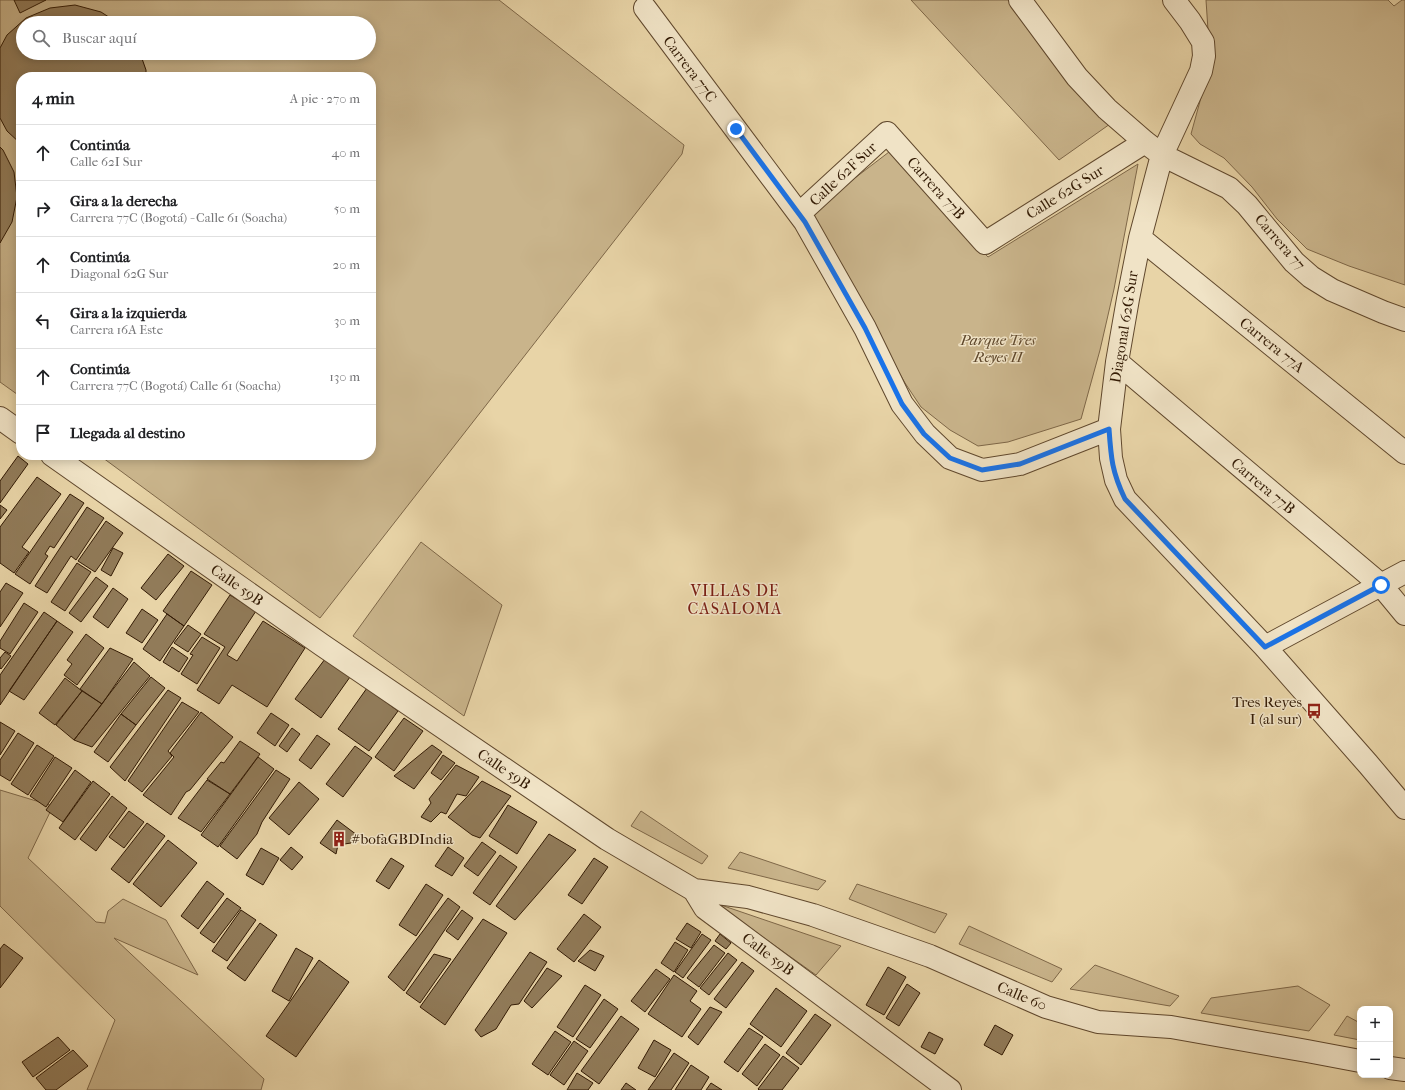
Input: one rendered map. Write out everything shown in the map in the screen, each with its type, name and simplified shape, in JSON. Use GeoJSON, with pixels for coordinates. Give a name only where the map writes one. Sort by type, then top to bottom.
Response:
{"type":"FeatureCollection","features":[{"type":"Feature","properties":{"kind":"street","name":"Carrera 77"},"geometry":{"type":"LineString","coordinates":[[1020,0],[1077,77],[1107,109],[1153,149],[1229,188],[1247,205],[1294,262],[1312,277],[1332,290],[1383,312],[1404,319]]}},
{"type":"Feature","properties":{"kind":"street"},"geometry":{"type":"LineString","coordinates":[[1153,149],[1201,71],[1204,56],[1203,42],[1190,21],[1174,0]]}},
{"type":"Feature","properties":{"kind":"street","name":"Carrera 77C"},"geometry":{"type":"LineString","coordinates":[[645,8],[799,214],[865,328],[902,404],[924,434],[950,458],[982,470],[1020,464],[1109,429]]}},
{"type":"Feature","properties":{"kind":"street","name":"Calle 62F Sur"},"geometry":{"type":"LineString","coordinates":[[799,214],[887,133]]}},
{"type":"Feature","properties":{"kind":"street","name":"Carrera 77B"},"geometry":{"type":"LineString","coordinates":[[887,133],[985,243]]}},
{"type":"Feature","properties":{"kind":"street","name":"Diagonal 62G Sur"},"geometry":{"type":"LineString","coordinates":[[1153,149],[1140,238],[1117,362],[1109,429],[1111,458],[1116,480],[1125,499],[1265,647],[1358,752],[1405,808]]}},
{"type":"Feature","properties":{"kind":"street","name":"Calle 62G Sur"},"geometry":{"type":"LineString","coordinates":[[985,243],[1153,149]]}},
{"type":"Feature","properties":{"kind":"street","name":"Carrera 77A"},"geometry":{"type":"LineString","coordinates":[[1140,238],[1405,453]]}},
{"type":"Feature","properties":{"kind":"street","name":"Carrera 77B"},"geometry":{"type":"LineString","coordinates":[[1117,362],[1381,585],[1405,614]]}},
{"type":"Feature","properties":{"kind":"street"},"geometry":{"type":"LineString","coordinates":[[0,418],[16,429]]}},
{"type":"Feature","properties":{"kind":"street","name":"Calle 59B"},"geometry":{"type":"LineString","coordinates":[[59,460],[322,645],[607,839],[694,890],[705,908],[950,1090]]}},
{"type":"Feature","properties":{"kind":"street"},"geometry":{"type":"LineString","coordinates":[[1265,647],[1405,572]]}},
{"type":"Feature","properties":{"kind":"street","name":"Calle 60"},"geometry":{"type":"LineString","coordinates":[[694,890],[748,897],[813,915],[930,956],[1046,1007],[1098,1022],[1172,1027],[1357,1060]]}},
{"type":"Feature","properties":{"kind":"street"},"geometry":{"type":"LineString","coordinates":[[1393,1068],[1405,1070]]}},
{"type":"Feature","properties":{"kind":"green space"},"geometry":{"type":"Polygon","coordinates":[[[0,0],[499,0],[684,145],[682,154],[320,618],[106,460],[376,460],[376,72],[16,72],[16,393],[0,382],[0,0]]]}},
{"type":"Feature","properties":{"kind":"green space"},"geometry":{"type":"Polygon","coordinates":[[[911,0],[1008,0],[1040,41],[1077,93],[1110,124],[1059,160],[911,0]]]}},
{"type":"Feature","properties":{"kind":"green space"},"geometry":{"type":"Polygon","coordinates":[[[1206,0],[1388,0],[1394,6],[1402,0],[1405,0],[1405,285],[1349,266],[1307,249],[1277,219],[1252,187],[1224,158],[1200,144],[1191,134],[1205,83],[1209,45],[1206,0]]]}},
{"type":"Feature","properties":{"kind":"green space","name":"Parque Tres Reyes II"},"geometry":{"type":"Polygon","coordinates":[[[889,152],[988,257],[1138,164],[1114,289],[1100,350],[1081,419],[1008,442],[978,446],[950,430],[921,407],[905,383],[809,213],[889,152]]]}},
{"type":"Feature","properties":{"kind":"green space"},"geometry":{"type":"Polygon","coordinates":[[[421,542],[502,605],[464,716],[353,636],[421,542]]]}},
{"type":"Feature","properties":{"kind":"green space"},"geometry":{"type":"Polygon","coordinates":[[[0,790],[53,806],[28,858],[96,922],[105,923],[108,911],[123,899],[166,920],[198,975],[114,938],[264,1079],[261,1090],[87,1090],[115,1020],[0,906],[0,790]]]}},
{"type":"Feature","properties":{"kind":"green space"},"geometry":{"type":"Polygon","coordinates":[[[641,811],[708,856],[702,864],[631,826],[641,811]]]}},
{"type":"Feature","properties":{"kind":"green space"},"geometry":{"type":"Polygon","coordinates":[[[740,852],[826,881],[818,890],[728,868],[740,852]]]}},
{"type":"Feature","properties":{"kind":"green space"},"geometry":{"type":"Polygon","coordinates":[[[857,884],[947,914],[935,933],[849,899],[857,884]]]}},
{"type":"Feature","properties":{"kind":"green space"},"geometry":{"type":"Polygon","coordinates":[[[715,903],[841,946],[816,975],[715,903]]]}},
{"type":"Feature","properties":{"kind":"green space"},"geometry":{"type":"Polygon","coordinates":[[[969,926],[1062,969],[1052,982],[959,944],[969,926]]]}},
{"type":"Feature","properties":{"kind":"green space"},"geometry":{"type":"Polygon","coordinates":[[[1095,965],[1179,996],[1170,1006],[1070,989],[1095,965]]]}},
{"type":"Feature","properties":{"kind":"green space"},"geometry":{"type":"Polygon","coordinates":[[[1298,986],[1330,1005],[1309,1031],[1201,1013],[1211,998],[1298,986]]]}},
{"type":"Feature","properties":{"kind":"green space"},"geometry":{"type":"Polygon","coordinates":[[[1347,1016],[1357,1021],[1357,1039],[1334,1035],[1347,1016]]]}},
{"type":"Feature","properties":{"kind":"building"},"geometry":{"type":"Polygon","coordinates":[[[14,0],[46,0],[20,13],[14,0]]]}},
{"type":"Feature","properties":{"kind":"building"},"geometry":{"type":"Polygon","coordinates":[[[75,5],[101,12],[107,16],[31,16],[50,8],[75,5]]]}},
{"type":"Feature","properties":{"kind":"building"},"geometry":{"type":"Polygon","coordinates":[[[16,27],[16,60],[142,60],[146,72],[16,72],[16,139],[7,131],[0,118],[0,48],[7,35],[16,27]]]}},
{"type":"Feature","properties":{"kind":"building"},"geometry":{"type":"Polygon","coordinates":[[[0,147],[14,172],[16,202],[12,222],[0,243],[0,147]]]}},
{"type":"Feature","properties":{"kind":"building"},"geometry":{"type":"Polygon","coordinates":[[[16,459],[16,460],[23,460],[28,464],[0,503],[0,481],[16,459]]]}},
{"type":"Feature","properties":{"kind":"building"},"geometry":{"type":"Polygon","coordinates":[[[37,477],[61,494],[22,547],[29,552],[14,573],[0,563],[0,527],[37,477]]]}},
{"type":"Feature","properties":{"kind":"building"},"geometry":{"type":"Polygon","coordinates":[[[70,494],[84,503],[54,548],[50,546],[45,554],[48,556],[30,584],[15,574],[70,494]]]}},
{"type":"Feature","properties":{"kind":"building"},"geometry":{"type":"Polygon","coordinates":[[[0,505],[7,510],[0,519],[0,505]]]}},
{"type":"Feature","properties":{"kind":"building"},"geometry":{"type":"Polygon","coordinates":[[[87,507],[104,518],[76,560],[71,556],[47,593],[35,586],[87,507]]]}},
{"type":"Feature","properties":{"kind":"building"},"geometry":{"type":"Polygon","coordinates":[[[106,521],[123,533],[95,572],[78,561],[106,521]]]}},
{"type":"Feature","properties":{"kind":"building"},"geometry":{"type":"Polygon","coordinates":[[[113,548],[123,553],[111,576],[101,570],[113,548]]]}},
{"type":"Feature","properties":{"kind":"building"},"geometry":{"type":"Polygon","coordinates":[[[168,554],[184,566],[156,600],[141,588],[168,554]]]}},
{"type":"Feature","properties":{"kind":"building"},"geometry":{"type":"Polygon","coordinates":[[[77,563],[91,572],[65,611],[51,602],[77,563]]]}},
{"type":"Feature","properties":{"kind":"building"},"geometry":{"type":"Polygon","coordinates":[[[191,571],[212,585],[184,626],[163,611],[191,571]]]}},
{"type":"Feature","properties":{"kind":"building"},"geometry":{"type":"Polygon","coordinates":[[[96,577],[108,586],[81,622],[69,613],[96,577]]]}},
{"type":"Feature","properties":{"kind":"building"},"geometry":{"type":"Polygon","coordinates":[[[6,583],[23,593],[0,627],[0,592],[6,583]]]}},
{"type":"Feature","properties":{"kind":"building"},"geometry":{"type":"Polygon","coordinates":[[[113,588],[128,599],[108,628],[93,617],[113,588]]]}},
{"type":"Feature","properties":{"kind":"building"},"geometry":{"type":"Polygon","coordinates":[[[230,595],[256,611],[227,655],[237,661],[263,621],[305,648],[267,707],[232,685],[219,704],[197,690],[225,647],[204,634],[230,595]]]}},
{"type":"Feature","properties":{"kind":"building"},"geometry":{"type":"Polygon","coordinates":[[[24,603],[38,612],[10,654],[0,648],[0,641],[24,603]]]}},
{"type":"Feature","properties":{"kind":"building"},"geometry":{"type":"Polygon","coordinates":[[[142,609],[158,620],[142,643],[126,633],[142,609]]]}},
{"type":"Feature","properties":{"kind":"building"},"geometry":{"type":"Polygon","coordinates":[[[44,612],[57,621],[0,705],[0,675],[44,612]]]}},
{"type":"Feature","properties":{"kind":"building"},"geometry":{"type":"Polygon","coordinates":[[[167,614],[184,626],[160,661],[143,649],[167,614]]]}},
{"type":"Feature","properties":{"kind":"building"},"geometry":{"type":"Polygon","coordinates":[[[57,621],[73,632],[24,700],[9,691],[57,621]]]}},
{"type":"Feature","properties":{"kind":"building"},"geometry":{"type":"Polygon","coordinates":[[[188,625],[201,634],[188,652],[174,643],[188,625]]]}},
{"type":"Feature","properties":{"kind":"building"},"geometry":{"type":"Polygon","coordinates":[[[86,634],[104,648],[77,685],[64,675],[72,664],[67,660],[86,634]]]}},
{"type":"Feature","properties":{"kind":"building"},"geometry":{"type":"Polygon","coordinates":[[[202,637],[220,648],[197,684],[181,674],[193,655],[190,654],[202,637]]]}},
{"type":"Feature","properties":{"kind":"building"},"geometry":{"type":"Polygon","coordinates":[[[172,647],[188,658],[179,672],[163,662],[172,647]]]}},
{"type":"Feature","properties":{"kind":"building"},"geometry":{"type":"Polygon","coordinates":[[[110,648],[133,659],[102,704],[80,689],[110,648]]]}},
{"type":"Feature","properties":{"kind":"building"},"geometry":{"type":"Polygon","coordinates":[[[5,652],[11,656],[1,669],[0,658],[5,652]]]}},
{"type":"Feature","properties":{"kind":"building"},"geometry":{"type":"Polygon","coordinates":[[[325,659],[350,677],[321,718],[295,699],[325,659]]]}},
{"type":"Feature","properties":{"kind":"building"},"geometry":{"type":"Polygon","coordinates":[[[134,662],[150,676],[92,747],[74,740],[134,662]]]}},
{"type":"Feature","properties":{"kind":"building"},"geometry":{"type":"Polygon","coordinates":[[[151,677],[165,688],[136,725],[121,714],[151,677]]]}},
{"type":"Feature","properties":{"kind":"building"},"geometry":{"type":"Polygon","coordinates":[[[65,678],[82,691],[55,725],[39,713],[65,678]]]}},
{"type":"Feature","properties":{"kind":"building"},"geometry":{"type":"Polygon","coordinates":[[[367,688],[398,711],[369,751],[338,729],[367,688]]]}},
{"type":"Feature","properties":{"kind":"building"},"geometry":{"type":"Polygon","coordinates":[[[168,690],[181,698],[125,781],[110,767],[168,690]]]}},
{"type":"Feature","properties":{"kind":"building"},"geometry":{"type":"Polygon","coordinates":[[[82,691],[102,704],[74,740],[56,725],[82,691]]]}},
{"type":"Feature","properties":{"kind":"building"},"geometry":{"type":"Polygon","coordinates":[[[182,702],[199,712],[168,751],[172,756],[142,792],[128,781],[182,702]]]}},
{"type":"Feature","properties":{"kind":"building"},"geometry":{"type":"Polygon","coordinates":[[[201,712],[233,737],[190,790],[186,792],[171,815],[143,795],[174,757],[170,753],[201,712]]]}},
{"type":"Feature","properties":{"kind":"building"},"geometry":{"type":"Polygon","coordinates":[[[271,713],[289,725],[275,746],[257,733],[271,713]]]}},
{"type":"Feature","properties":{"kind":"building"},"geometry":{"type":"Polygon","coordinates":[[[121,714],[136,725],[108,762],[94,752],[121,714]]]}},
{"type":"Feature","properties":{"kind":"building"},"geometry":{"type":"Polygon","coordinates":[[[404,718],[423,731],[394,771],[375,757],[404,718]]]}},
{"type":"Feature","properties":{"kind":"building"},"geometry":{"type":"Polygon","coordinates":[[[0,722],[15,731],[0,755],[0,722]]]}},
{"type":"Feature","properties":{"kind":"building"},"geometry":{"type":"Polygon","coordinates":[[[292,728],[300,734],[287,752],[279,746],[292,728]]]}},
{"type":"Feature","properties":{"kind":"building"},"geometry":{"type":"Polygon","coordinates":[[[18,733],[34,743],[10,781],[0,775],[0,760],[18,733]]]}},
{"type":"Feature","properties":{"kind":"building"},"geometry":{"type":"Polygon","coordinates":[[[317,735],[330,744],[311,769],[299,760],[317,735]]]}},
{"type":"Feature","properties":{"kind":"building"},"geometry":{"type":"Polygon","coordinates":[[[240,741],[260,754],[230,794],[207,779],[221,762],[224,763],[240,741]]]}},
{"type":"Feature","properties":{"kind":"building"},"geometry":{"type":"Polygon","coordinates":[[[37,745],[54,756],[28,795],[11,784],[37,745]]]}},
{"type":"Feature","properties":{"kind":"building"},"geometry":{"type":"Polygon","coordinates":[[[432,745],[442,752],[414,789],[394,776],[432,745]]]}},
{"type":"Feature","properties":{"kind":"building"},"geometry":{"type":"Polygon","coordinates":[[[355,746],[372,758],[343,797],[326,784],[355,746]]]}},
{"type":"Feature","properties":{"kind":"building"},"geometry":{"type":"Polygon","coordinates":[[[443,755],[455,763],[441,780],[431,773],[443,755]]]}},
{"type":"Feature","properties":{"kind":"building"},"geometry":{"type":"Polygon","coordinates":[[[55,757],[72,768],[46,807],[30,796],[55,757]]]}},
{"type":"Feature","properties":{"kind":"building"},"geometry":{"type":"Polygon","coordinates":[[[258,757],[274,769],[218,847],[201,835],[258,757]]]}},
{"type":"Feature","properties":{"kind":"building"},"geometry":{"type":"Polygon","coordinates":[[[456,765],[479,777],[466,796],[457,794],[446,814],[441,812],[431,822],[421,817],[431,803],[429,799],[456,765]]]}},
{"type":"Feature","properties":{"kind":"building"},"geometry":{"type":"Polygon","coordinates":[[[75,770],[91,782],[63,822],[46,810],[75,770]]]}},
{"type":"Feature","properties":{"kind":"building"},"geometry":{"type":"Polygon","coordinates":[[[276,770],[290,779],[262,822],[257,834],[237,859],[220,846],[276,770]]]}},
{"type":"Feature","properties":{"kind":"building"},"geometry":{"type":"Polygon","coordinates":[[[207,780],[230,794],[201,832],[178,818],[207,780]]]}},
{"type":"Feature","properties":{"kind":"building"},"geometry":{"type":"Polygon","coordinates":[[[93,781],[110,794],[75,840],[59,828],[93,781]]]}},
{"type":"Feature","properties":{"kind":"building"},"geometry":{"type":"Polygon","coordinates":[[[482,781],[511,796],[480,838],[472,835],[448,817],[482,781]]]}},
{"type":"Feature","properties":{"kind":"building"},"geometry":{"type":"Polygon","coordinates":[[[299,782],[319,799],[289,835],[269,818],[299,782]]]}},
{"type":"Feature","properties":{"kind":"building"},"geometry":{"type":"Polygon","coordinates":[[[112,796],[127,808],[96,851],[80,839],[112,796]]]}},
{"type":"Feature","properties":{"kind":"building"},"geometry":{"type":"Polygon","coordinates":[[[508,805],[537,822],[517,854],[489,836],[508,805]]]}},
{"type":"Feature","properties":{"kind":"building"},"geometry":{"type":"Polygon","coordinates":[[[129,811],[144,822],[124,848],[109,837],[129,811]]]}},
{"type":"Feature","properties":{"kind":"building","name":"#bofaGBDIndia"},"geometry":{"type":"Polygon","coordinates":[[[337,820],[357,835],[351,843],[338,845],[336,854],[320,843],[337,820]]]}},
{"type":"Feature","properties":{"kind":"building"},"geometry":{"type":"Polygon","coordinates":[[[147,823],[165,836],[129,883],[111,869],[147,823]]]}},
{"type":"Feature","properties":{"kind":"building"},"geometry":{"type":"Polygon","coordinates":[[[549,834],[576,850],[515,920],[496,906],[549,834]]]}},
{"type":"Feature","properties":{"kind":"building"},"geometry":{"type":"Polygon","coordinates":[[[168,840],[197,863],[161,907],[133,884],[168,840]]]}},
{"type":"Feature","properties":{"kind":"building"},"geometry":{"type":"Polygon","coordinates":[[[482,842],[496,852],[478,876],[464,866],[482,842]]]}},
{"type":"Feature","properties":{"kind":"building"},"geometry":{"type":"Polygon","coordinates":[[[291,847],[303,857],[292,870],[280,860],[291,847]]]}},
{"type":"Feature","properties":{"kind":"building"},"geometry":{"type":"Polygon","coordinates":[[[448,847],[464,858],[452,876],[435,866],[448,847]]]}},
{"type":"Feature","properties":{"kind":"building"},"geometry":{"type":"Polygon","coordinates":[[[261,848],[279,858],[263,885],[246,875],[261,848]]]}},
{"type":"Feature","properties":{"kind":"building"},"geometry":{"type":"Polygon","coordinates":[[[500,855],[517,867],[490,905],[473,893],[500,855]]]}},
{"type":"Feature","properties":{"kind":"building"},"geometry":{"type":"Polygon","coordinates":[[[391,858],[404,866],[389,889],[376,881],[391,858]]]}},
{"type":"Feature","properties":{"kind":"building"},"geometry":{"type":"Polygon","coordinates":[[[594,858],[608,867],[582,904],[568,895],[594,858]]]}},
{"type":"Feature","properties":{"kind":"building"},"geometry":{"type":"Polygon","coordinates":[[[207,881],[224,894],[198,929],[181,916],[207,881]]]}},
{"type":"Feature","properties":{"kind":"building"},"geometry":{"type":"Polygon","coordinates":[[[426,884],[443,895],[416,936],[399,925],[426,884]]]}},
{"type":"Feature","properties":{"kind":"building"},"geometry":{"type":"Polygon","coordinates":[[[227,898],[241,908],[214,943],[200,933],[227,898]]]}},
{"type":"Feature","properties":{"kind":"building"},"geometry":{"type":"Polygon","coordinates":[[[448,898],[460,907],[404,991],[388,977],[448,898]]]}},
{"type":"Feature","properties":{"kind":"building"},"geometry":{"type":"Polygon","coordinates":[[[241,910],[256,920],[227,961],[212,951],[241,910]]]}},
{"type":"Feature","properties":{"kind":"building"},"geometry":{"type":"Polygon","coordinates":[[[462,910],[473,918],[458,940],[446,931],[462,910]]]}},
{"type":"Feature","properties":{"kind":"building"},"geometry":{"type":"Polygon","coordinates":[[[584,914],[601,927],[574,962],[557,949],[584,914]]]}},
{"type":"Feature","properties":{"kind":"building"},"geometry":{"type":"Polygon","coordinates":[[[483,919],[507,933],[445,1025],[420,1007],[483,919]]]}},
{"type":"Feature","properties":{"kind":"building"},"geometry":{"type":"Polygon","coordinates":[[[260,923],[277,935],[245,981],[227,968],[260,923]]]}},
{"type":"Feature","properties":{"kind":"building"},"geometry":{"type":"Polygon","coordinates":[[[687,923],[701,932],[691,948],[676,939],[687,923]]]}},
{"type":"Feature","properties":{"kind":"building"},"geometry":{"type":"Polygon","coordinates":[[[702,934],[711,940],[683,978],[675,972],[702,934]]]}},
{"type":"Feature","properties":{"kind":"building"},"geometry":{"type":"Polygon","coordinates":[[[720,934],[731,943],[726,949],[715,941],[720,934]]]}},
{"type":"Feature","properties":{"kind":"building"},"geometry":{"type":"Polygon","coordinates":[[[675,942],[688,950],[674,972],[661,963],[675,942]]]}},
{"type":"Feature","properties":{"kind":"building"},"geometry":{"type":"Polygon","coordinates":[[[4,944],[23,958],[0,988],[0,949],[4,944]]]}},
{"type":"Feature","properties":{"kind":"building"},"geometry":{"type":"Polygon","coordinates":[[[714,945],[725,953],[699,987],[687,978],[714,945]]]}},
{"type":"Feature","properties":{"kind":"building"},"geometry":{"type":"Polygon","coordinates":[[[296,948],[313,958],[289,1001],[272,991],[296,948]]]}},
{"type":"Feature","properties":{"kind":"building"},"geometry":{"type":"Polygon","coordinates":[[[590,950],[604,956],[595,971],[578,961],[590,950]]]}},
{"type":"Feature","properties":{"kind":"building"},"geometry":{"type":"Polygon","coordinates":[[[530,952],[547,962],[519,1004],[511,1005],[496,1029],[481,1037],[475,1030],[530,952]]]}},
{"type":"Feature","properties":{"kind":"building"},"geometry":{"type":"Polygon","coordinates":[[[728,953],[737,960],[709,995],[700,988],[728,953]]]}},
{"type":"Feature","properties":{"kind":"building"},"geometry":{"type":"Polygon","coordinates":[[[434,954],[451,959],[420,1003],[406,993],[434,954]]]}},
{"type":"Feature","properties":{"kind":"building"},"geometry":{"type":"Polygon","coordinates":[[[319,960],[349,982],[296,1057],[266,1036],[319,960]]]}},
{"type":"Feature","properties":{"kind":"building"},"geometry":{"type":"Polygon","coordinates":[[[742,962],[754,971],[726,1008],[714,999],[742,962]]]}},
{"type":"Feature","properties":{"kind":"building"},"geometry":{"type":"Polygon","coordinates":[[[888,967],[906,977],[884,1015],[866,1005],[888,967]]]}},
{"type":"Feature","properties":{"kind":"building"},"geometry":{"type":"Polygon","coordinates":[[[547,968],[562,976],[532,1008],[524,1001],[547,968]]]}},
{"type":"Feature","properties":{"kind":"building"},"geometry":{"type":"Polygon","coordinates":[[[656,969],[670,979],[645,1012],[631,1001],[656,969]]]}},
{"type":"Feature","properties":{"kind":"building"},"geometry":{"type":"Polygon","coordinates":[[[674,975],[697,991],[690,1001],[701,1009],[682,1037],[648,1014],[674,975]]]}},
{"type":"Feature","properties":{"kind":"building"},"geometry":{"type":"Polygon","coordinates":[[[907,984],[920,993],[899,1026],[886,1018],[907,984]]]}},
{"type":"Feature","properties":{"kind":"building"},"geometry":{"type":"Polygon","coordinates":[[[585,985],[601,995],[573,1037],[557,1027],[585,985]]]}},
{"type":"Feature","properties":{"kind":"building"},"geometry":{"type":"Polygon","coordinates":[[[776,988],[807,1011],[781,1047],[750,1024],[776,988]]]}},
{"type":"Feature","properties":{"kind":"building"},"geometry":{"type":"Polygon","coordinates":[[[604,999],[618,1009],[590,1048],[576,1039],[604,999]]]}},
{"type":"Feature","properties":{"kind":"building"},"geometry":{"type":"Polygon","coordinates":[[[710,1007],[722,1012],[698,1045],[688,1037],[710,1007]]]}},
{"type":"Feature","properties":{"kind":"building"},"geometry":{"type":"Polygon","coordinates":[[[815,1014],[831,1025],[801,1065],[786,1053],[815,1014]]]}},
{"type":"Feature","properties":{"kind":"building"},"geometry":{"type":"Polygon","coordinates":[[[621,1016],[639,1029],[599,1084],[581,1071],[621,1016]]]}},
{"type":"Feature","properties":{"kind":"building"},"geometry":{"type":"Polygon","coordinates":[[[995,1025],[1013,1035],[1002,1055],[984,1045],[995,1025]]]}},
{"type":"Feature","properties":{"kind":"building"},"geometry":{"type":"Polygon","coordinates":[[[749,1028],[763,1037],[738,1072],[724,1062],[749,1028]]]}},
{"type":"Feature","properties":{"kind":"building"},"geometry":{"type":"Polygon","coordinates":[[[555,1031],[571,1042],[548,1075],[532,1064],[555,1031]]]}},
{"type":"Feature","properties":{"kind":"building"},"geometry":{"type":"Polygon","coordinates":[[[929,1032],[943,1039],[935,1054],[921,1047],[929,1032]]]}},
{"type":"Feature","properties":{"kind":"building"},"geometry":{"type":"Polygon","coordinates":[[[58,1037],[70,1050],[33,1077],[22,1062],[58,1037]]]}},
{"type":"Feature","properties":{"kind":"building"},"geometry":{"type":"Polygon","coordinates":[[[654,1040],[671,1050],[655,1077],[638,1068],[654,1040]]]}},
{"type":"Feature","properties":{"kind":"building"},"geometry":{"type":"Polygon","coordinates":[[[574,1041],[588,1051],[564,1085],[550,1075],[574,1041]]]}},
{"type":"Feature","properties":{"kind":"building"},"geometry":{"type":"Polygon","coordinates":[[[765,1044],[780,1055],[757,1086],[742,1074],[765,1044]]]}},
{"type":"Feature","properties":{"kind":"building"},"geometry":{"type":"Polygon","coordinates":[[[73,1050],[88,1066],[56,1090],[46,1090],[36,1078],[73,1050]]]}},
{"type":"Feature","properties":{"kind":"building"},"geometry":{"type":"Polygon","coordinates":[[[674,1053],[689,1063],[671,1090],[648,1090],[674,1053]]]}},
{"type":"Feature","properties":{"kind":"building"},"geometry":{"type":"Polygon","coordinates":[[[783,1056],[799,1068],[782,1090],[759,1090],[758,1089],[783,1056]]]}},
{"type":"Feature","properties":{"kind":"building"},"geometry":{"type":"Polygon","coordinates":[[[691,1065],[709,1077],[701,1090],[675,1090],[691,1065]]]}},
{"type":"Feature","properties":{"kind":"building"},"geometry":{"type":"Polygon","coordinates":[[[577,1073],[593,1083],[588,1090],[567,1090],[577,1073]]]}},
{"type":"Feature","properties":{"kind":"building"},"geometry":{"type":"Polygon","coordinates":[[[626,1083],[636,1090],[621,1090],[626,1083]]]}},
{"type":"Feature","properties":{"kind":"building"},"geometry":{"type":"Polygon","coordinates":[[[711,1083],[722,1090],[706,1090],[711,1083]]]}},
{"type":"Feature","properties":{"kind":"place","name":"Tres Reyes I (al sur)"},"geometry":{"type":"Point","coordinates":[1314,711]}},
{"type":"Feature","properties":{"kind":"place","name":"#bofaGBDIndia"},"geometry":{"type":"Point","coordinates":[339,839]}},
{"type":"Feature","properties":{"kind":"district","name":"VILLAS DE CASALOMA"},"geometry":{"type":"Point","coordinates":[735,599]}},
{"type":"Feature","properties":{"kind":"route"},"geometry":{"type":"LineString","coordinates":[[736,129],[805,222],[865,328],[902,404],[924,434],[950,458],[982,470],[1020,464],[1109,429],[1111,458],[1116,480],[1125,499],[1265,647],[1381,585]]}}]}
